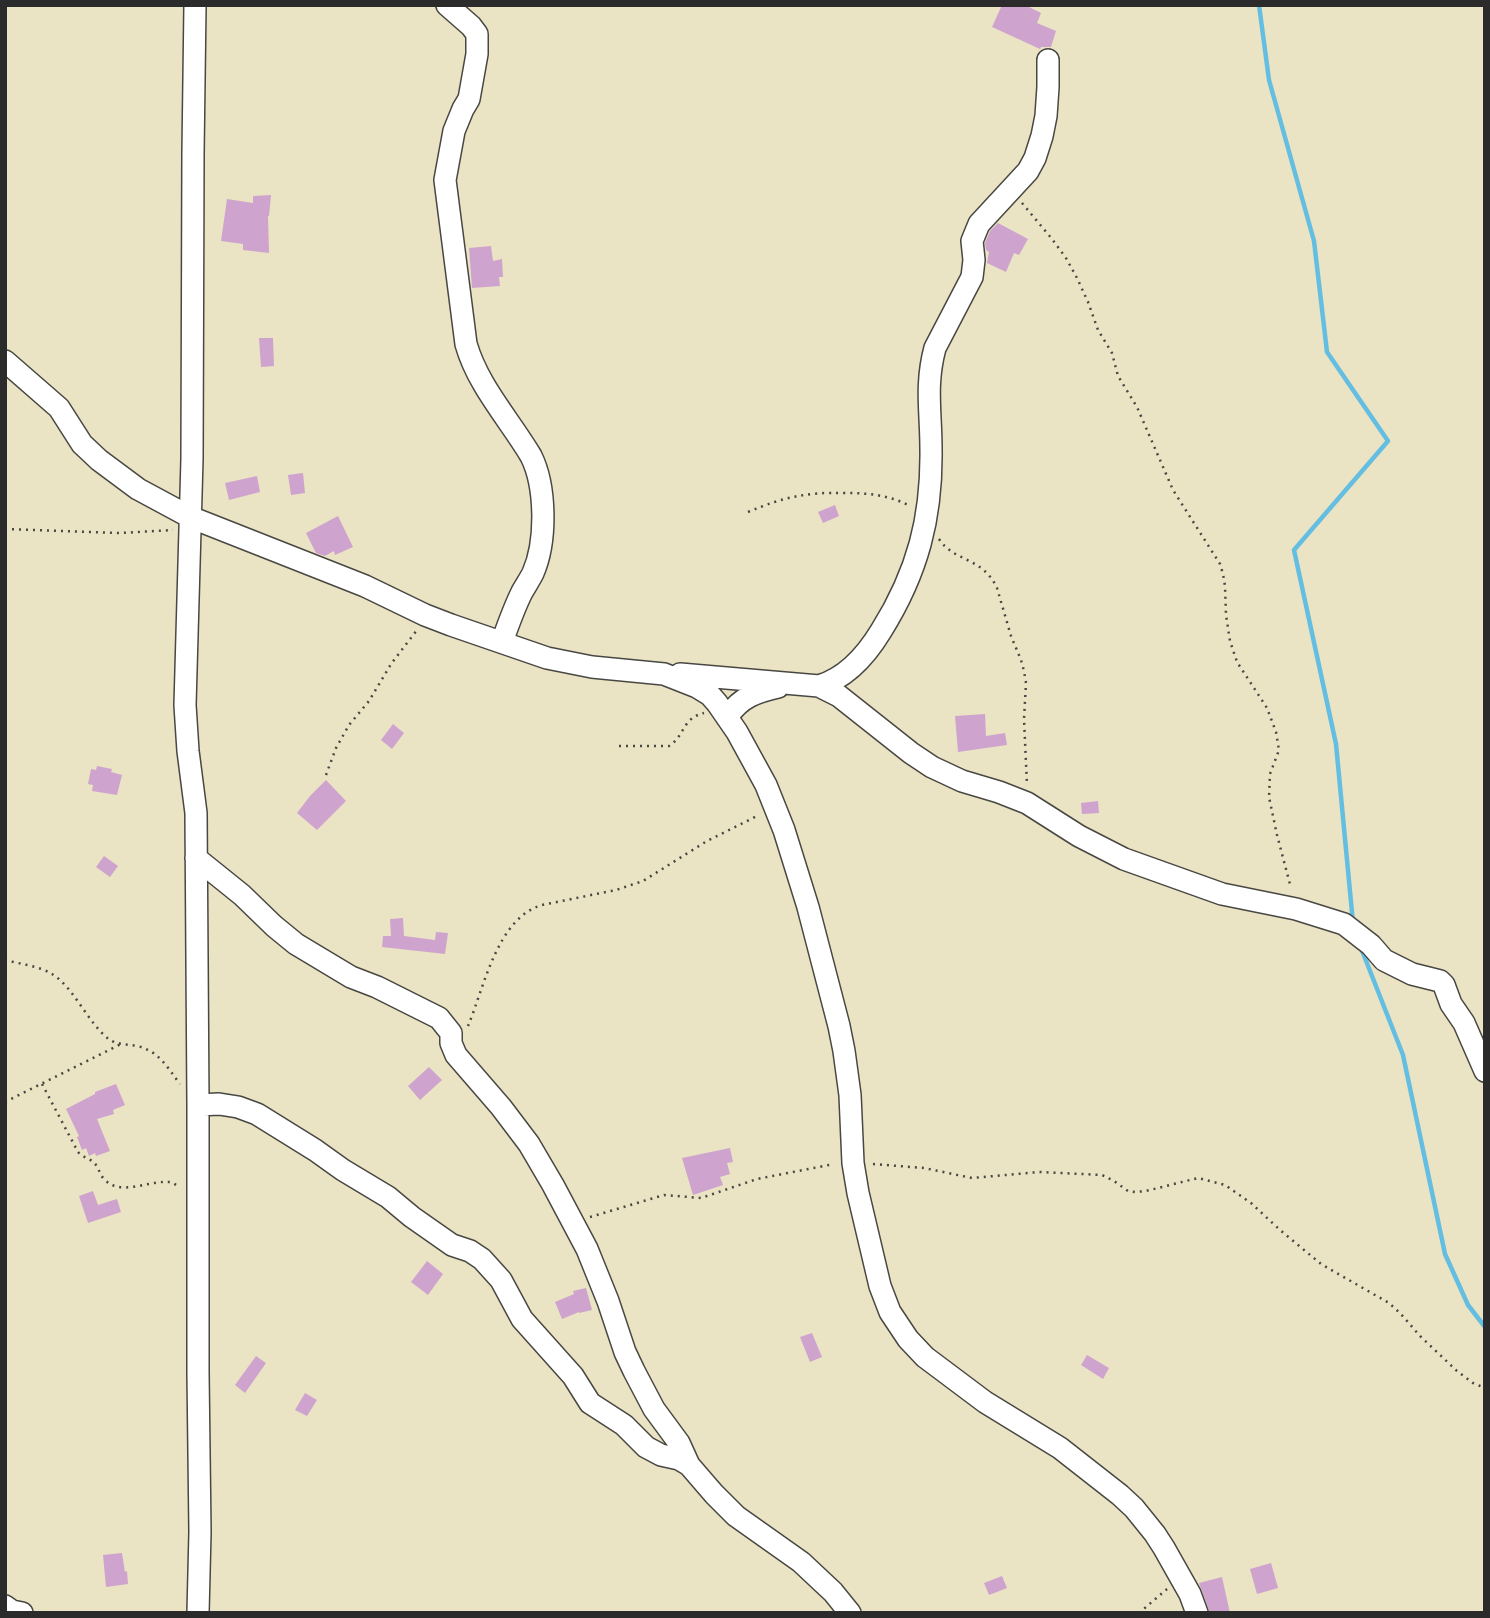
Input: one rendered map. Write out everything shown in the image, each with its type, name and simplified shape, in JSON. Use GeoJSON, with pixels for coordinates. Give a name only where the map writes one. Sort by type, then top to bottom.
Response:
{"type":"FeatureCollection","features":[{"type":"Feature","properties":{"kind":"street"},"geometry":{"type":"LineString","coordinates":[[195,5],[192,458],[185,705],[195,805],[196,858],[200,1532],[198,1613]]}},
{"type":"Feature","properties":{"kind":"street"},"geometry":{"type":"LineString","coordinates":[[447,5],[477,34],[477,54],[469,99],[454,131],[445,180],[466,344],[486,387],[531,456],[541,483],[542,538],[538,556],[502,642]]}},
{"type":"Feature","properties":{"kind":"street"},"geometry":{"type":"LineString","coordinates":[[5,360],[59,408],[82,444],[99,460],[190,523],[365,586],[425,615],[547,658],[592,667],[819,686],[841,677],[862,658],[877,637],[912,573],[927,518],[931,446],[928,383],[935,348],[972,277],[972,241],[979,224],[1028,171],[1035,158],[1042,136],[1048,87],[1048,60]]}},
{"type":"Feature","properties":{"kind":"street"},"geometry":{"type":"LineString","coordinates":[[664,674],[710,695],[728,716],[766,785],[775,808],[808,907],[839,1026],[850,1095],[853,1163],[858,1193],[880,1286],[890,1312],[908,1339],[925,1357],[985,1402],[1060,1448],[1120,1494],[1155,1535],[1181,1578],[1197,1613]]}},
{"type":"Feature","properties":{"kind":"street"},"geometry":{"type":"LineString","coordinates":[[728,716],[738,703],[750,695],[790,684]]}},
{"type":"Feature","properties":{"kind":"street"},"geometry":{"type":"LineString","coordinates":[[819,686],[839,696],[932,767],[962,781],[1027,803],[1124,859],[1222,894],[1296,909],[1344,924],[1363,938],[1384,960],[1412,974],[1440,981],[1464,1023],[1485,1071]]}},
{"type":"Feature","properties":{"kind":"street"},"geometry":{"type":"LineString","coordinates":[[196,858],[296,944],[351,977],[439,1018],[451,1033],[456,1055],[529,1144],[574,1222],[603,1286],[634,1371],[654,1409],[679,1443],[689,1465],[736,1516],[800,1562],[833,1592],[850,1613]]}},
{"type":"Feature","properties":{"kind":"street"},"geometry":{"type":"LineString","coordinates":[[198,1105],[219,1104],[257,1114],[388,1197],[443,1239],[482,1259],[501,1280],[522,1319],[573,1376],[590,1404],[624,1425],[646,1447],[689,1465]]}},
{"type":"Feature","properties":{"kind":"street"},"geometry":{"type":"LineString","coordinates":[[5,1606],[22,1613]]}},
{"type":"Feature","properties":{"kind":"path"},"geometry":{"type":"LineString","coordinates":[[1011,191],[1052,239],[1077,278],[1098,330],[1112,353],[1118,376],[1137,407],[1173,490],[1220,564],[1225,586],[1230,641],[1237,662],[1267,708],[1276,732],[1279,750],[1270,774],[1269,797],[1296,909]]}},
{"type":"Feature","properties":{"kind":"path"},"geometry":{"type":"LineString","coordinates":[[748,512],[786,498],[822,492],[885,496],[908,505],[927,518],[946,548],[980,566],[997,588],[1024,671],[1027,803]]}},
{"type":"Feature","properties":{"kind":"path"},"geometry":{"type":"LineString","coordinates":[[5,529],[120,533],[190,523]]}},
{"type":"Feature","properties":{"kind":"path"},"geometry":{"type":"LineString","coordinates":[[326,775],[342,736],[369,701],[425,615]]}},
{"type":"Feature","properties":{"kind":"path"},"geometry":{"type":"LineString","coordinates":[[619,746],[669,746],[676,741],[691,717],[704,713],[728,716]]}},
{"type":"Feature","properties":{"kind":"path"},"geometry":{"type":"LineString","coordinates":[[456,1055],[499,947],[511,926],[524,913],[533,907],[593,896],[643,881],[719,835],[775,808]]}},
{"type":"Feature","properties":{"kind":"path"},"geometry":{"type":"LineString","coordinates":[[5,960],[56,976],[108,1038],[154,1052],[163,1059],[198,1105]]}},
{"type":"Feature","properties":{"kind":"path"},"geometry":{"type":"LineString","coordinates":[[5,1102],[121,1044]]}},
{"type":"Feature","properties":{"kind":"path"},"geometry":{"type":"LineString","coordinates":[[42,1084],[78,1152],[95,1164],[108,1183],[120,1187],[171,1182],[179,1186],[199,1213]]}},
{"type":"Feature","properties":{"kind":"path"},"geometry":{"type":"LineString","coordinates":[[574,1222],[664,1195],[701,1198],[757,1179],[822,1166],[853,1163],[924,1168],[972,1178],[1039,1172],[1102,1175],[1128,1191],[1135,1192],[1198,1178],[1224,1185],[1251,1203],[1321,1264],[1389,1303],[1457,1371],[1485,1388]]}},
{"type":"Feature","properties":{"kind":"path"},"geometry":{"type":"LineString","coordinates":[[1139,1613],[1181,1578]]}},
{"type":"Feature","properties":{"kind":"building"},"geometry":{"type":"Polygon","coordinates":[[[1002,5],[1025,5],[1041,13],[1037,23],[1056,31],[1051,47],[1040,49],[992,27],[1002,5]]]}},
{"type":"Feature","properties":{"kind":"building"},"geometry":{"type":"Polygon","coordinates":[[[271,195],[268,216],[269,253],[243,250],[243,244],[221,241],[227,199],[253,203],[253,196],[271,195]]]}},
{"type":"Feature","properties":{"kind":"building"},"geometry":{"type":"Polygon","coordinates":[[[998,223],[1028,239],[1019,255],[1014,253],[1006,272],[987,263],[989,252],[985,243],[990,231],[998,223]]]}},
{"type":"Feature","properties":{"kind":"building"},"geometry":{"type":"Polygon","coordinates":[[[491,246],[493,261],[502,259],[503,277],[499,277],[500,286],[472,288],[469,248],[491,246]]]}},
{"type":"Feature","properties":{"kind":"building"},"geometry":{"type":"Polygon","coordinates":[[[259,338],[273,338],[274,366],[261,367],[259,338]]]}},
{"type":"Feature","properties":{"kind":"building"},"geometry":{"type":"Polygon","coordinates":[[[303,473],[305,493],[291,495],[288,475],[303,473]]]}},
{"type":"Feature","properties":{"kind":"building"},"geometry":{"type":"Polygon","coordinates":[[[257,476],[260,492],[229,500],[225,483],[257,476]]]}},
{"type":"Feature","properties":{"kind":"building"},"geometry":{"type":"Polygon","coordinates":[[[835,505],[839,516],[823,523],[818,512],[835,505]]]}},
{"type":"Feature","properties":{"kind":"building"},"geometry":{"type":"Polygon","coordinates":[[[338,516],[353,547],[335,555],[334,551],[325,556],[316,553],[306,533],[338,516]]]}},
{"type":"Feature","properties":{"kind":"building"},"geometry":{"type":"Polygon","coordinates":[[[985,714],[986,736],[1005,733],[1007,745],[958,752],[955,716],[985,714]]]}},
{"type":"Feature","properties":{"kind":"building"},"geometry":{"type":"Polygon","coordinates":[[[393,724],[404,733],[392,749],[381,740],[393,724]]]}},
{"type":"Feature","properties":{"kind":"building"},"geometry":{"type":"Polygon","coordinates":[[[97,766],[112,769],[111,772],[122,775],[117,795],[92,791],[93,785],[88,784],[91,769],[96,770],[97,766]]]}},
{"type":"Feature","properties":{"kind":"building"},"geometry":{"type":"Polygon","coordinates":[[[326,780],[346,801],[317,830],[297,813],[326,780]]]}},
{"type":"Feature","properties":{"kind":"building"},"geometry":{"type":"Polygon","coordinates":[[[1098,801],[1099,813],[1082,814],[1081,803],[1098,801]]]}},
{"type":"Feature","properties":{"kind":"building"},"geometry":{"type":"Polygon","coordinates":[[[104,856],[118,866],[110,877],[96,867],[104,856]]]}},
{"type":"Feature","properties":{"kind":"building"},"geometry":{"type":"Polygon","coordinates":[[[403,918],[404,936],[435,940],[436,932],[448,933],[445,954],[382,947],[383,936],[391,936],[390,919],[403,918]]]}},
{"type":"Feature","properties":{"kind":"building"},"geometry":{"type":"Polygon","coordinates":[[[429,1067],[442,1080],[420,1100],[408,1086],[429,1067]]]}},
{"type":"Feature","properties":{"kind":"building"},"geometry":{"type":"Polygon","coordinates":[[[116,1084],[125,1105],[113,1110],[114,1114],[97,1119],[110,1151],[89,1156],[86,1148],[82,1150],[77,1137],[79,1136],[66,1109],[95,1092],[116,1084]]]}},
{"type":"Feature","properties":{"kind":"building"},"geometry":{"type":"Polygon","coordinates":[[[730,1148],[733,1162],[727,1163],[730,1174],[720,1177],[723,1185],[693,1195],[682,1158],[730,1148]]]}},
{"type":"Feature","properties":{"kind":"building"},"geometry":{"type":"Polygon","coordinates":[[[93,1191],[98,1205],[117,1199],[121,1212],[88,1223],[79,1196],[93,1191]]]}},
{"type":"Feature","properties":{"kind":"building"},"geometry":{"type":"Polygon","coordinates":[[[427,1261],[443,1274],[428,1295],[411,1282],[427,1261]]]}},
{"type":"Feature","properties":{"kind":"building"},"geometry":{"type":"Polygon","coordinates":[[[586,1288],[592,1310],[562,1319],[555,1302],[574,1294],[573,1291],[586,1288]]]}},
{"type":"Feature","properties":{"kind":"building"},"geometry":{"type":"Polygon","coordinates":[[[812,1333],[822,1357],[810,1362],[800,1337],[812,1333]]]}},
{"type":"Feature","properties":{"kind":"building"},"geometry":{"type":"Polygon","coordinates":[[[1087,1355],[1109,1368],[1103,1379],[1081,1365],[1087,1355]]]}},
{"type":"Feature","properties":{"kind":"building"},"geometry":{"type":"Polygon","coordinates":[[[256,1356],[266,1363],[245,1393],[235,1385],[256,1356]]]}},
{"type":"Feature","properties":{"kind":"building"},"geometry":{"type":"Polygon","coordinates":[[[305,1393],[317,1400],[307,1416],[295,1410],[305,1393]]]}},
{"type":"Feature","properties":{"kind":"building"},"geometry":{"type":"Polygon","coordinates":[[[122,1553],[128,1584],[106,1587],[103,1555],[122,1553]]]}},
{"type":"Feature","properties":{"kind":"building"},"geometry":{"type":"Polygon","coordinates":[[[1271,1563],[1278,1588],[1257,1594],[1250,1569],[1271,1563]]]}},
{"type":"Feature","properties":{"kind":"building"},"geometry":{"type":"Polygon","coordinates":[[[1002,1576],[1007,1588],[989,1595],[984,1583],[1002,1576]]]}},
{"type":"Feature","properties":{"kind":"building"},"geometry":{"type":"Polygon","coordinates":[[[1222,1577],[1230,1613],[1210,1613],[1199,1583],[1222,1577]]]}},
{"type":"Feature","properties":{"kind":"waterway"},"geometry":{"type":"LineString","coordinates":[[1259,5],[1269,80],[1314,241],[1327,352],[1388,441],[1294,550],[1336,744],[1353,923]]}},
{"type":"Feature","properties":{"kind":"waterway"},"geometry":{"type":"LineString","coordinates":[[1361,948],[1403,1055],[1445,1254],[1468,1305],[1485,1327]]}}]}
